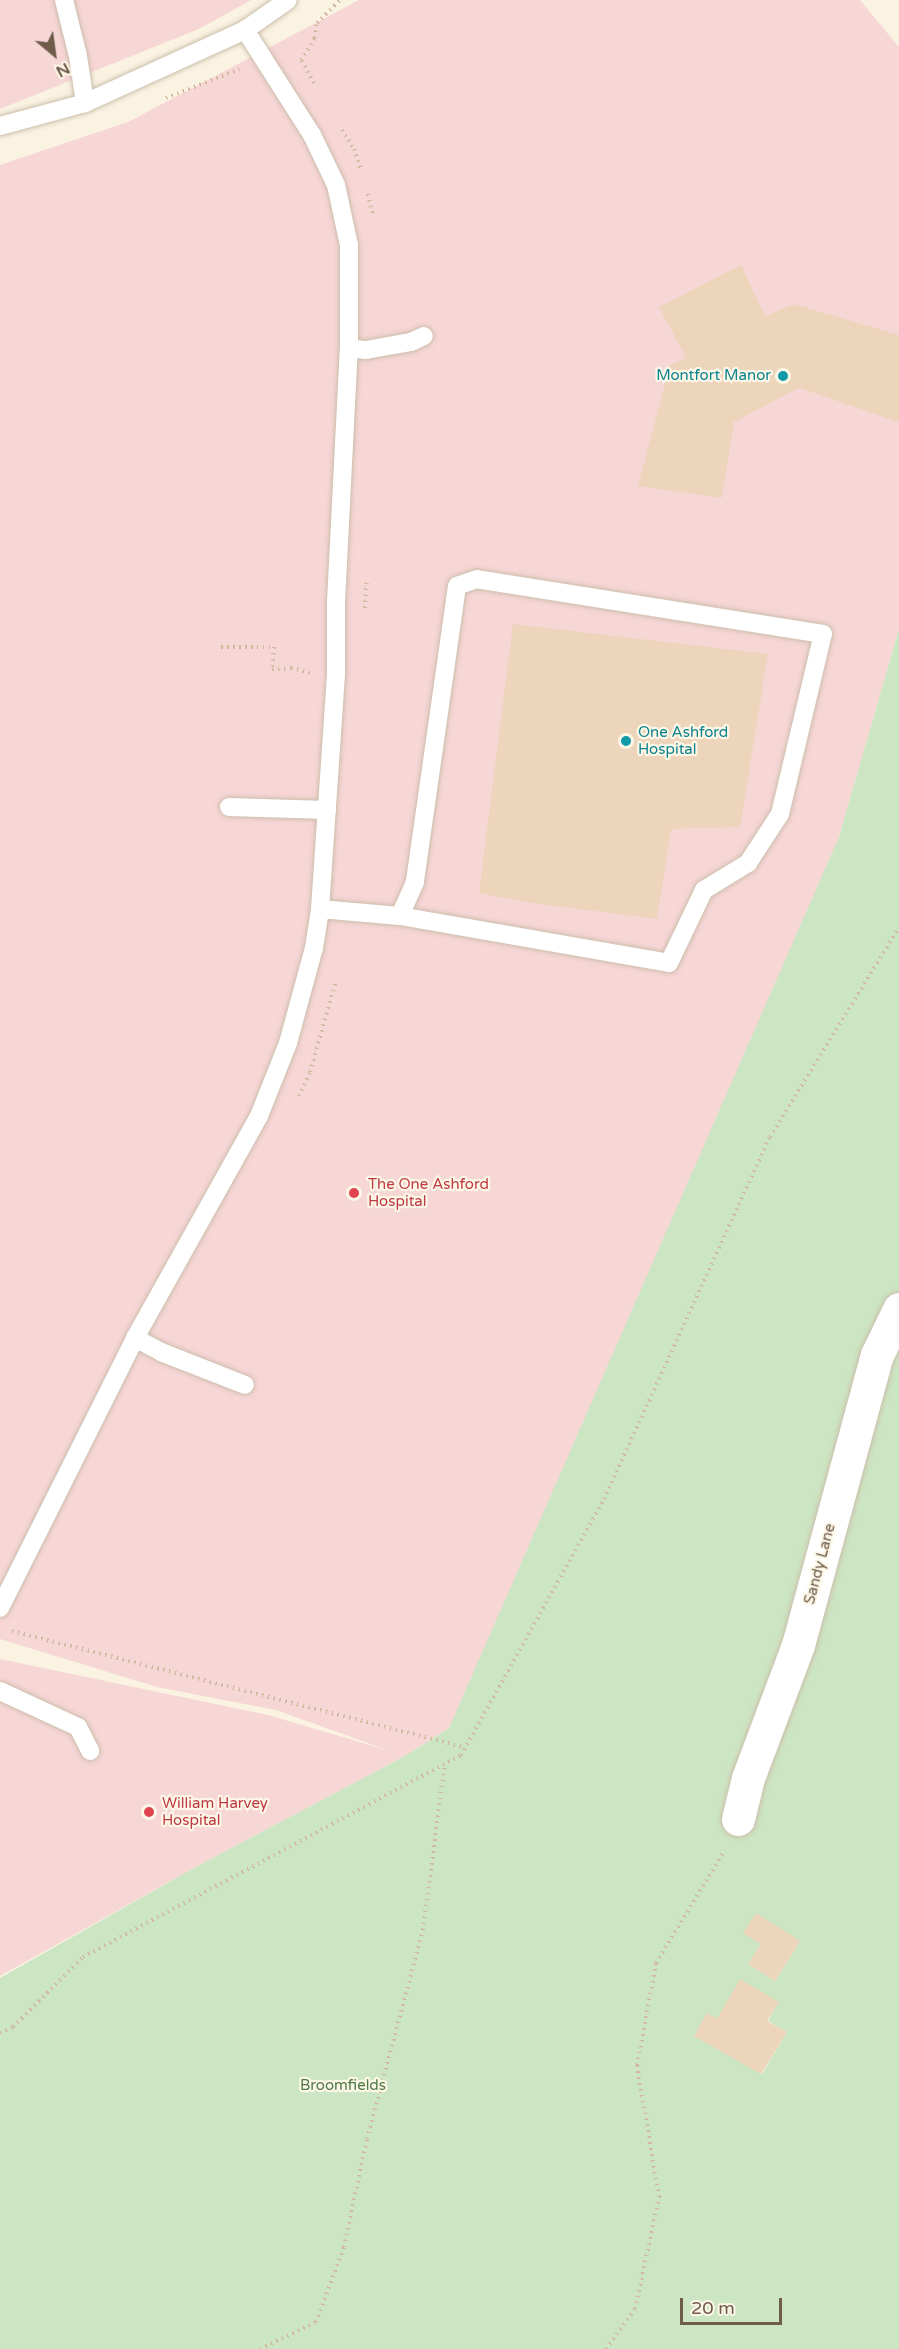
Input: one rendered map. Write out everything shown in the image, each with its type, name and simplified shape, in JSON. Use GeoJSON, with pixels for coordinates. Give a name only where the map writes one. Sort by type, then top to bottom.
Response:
{"type":"FeatureCollection","features":[{"type":"Feature","properties":{"kind":"street","name":"Sandy Lane"},"geometry":{"type":"LineString","coordinates":[[738,1819],[748,1778],[798,1645],[877,1355],[899,1309]]}},
{"type":"Feature","properties":{"kind":"lane"},"geometry":{"type":"LineString","coordinates":[[64,0],[78,56],[85,103]]}},
{"type":"Feature","properties":{"kind":"lane"},"geometry":{"type":"LineString","coordinates":[[0,126],[85,103],[245,30],[288,0]]}},
{"type":"Feature","properties":{"kind":"lane"},"geometry":{"type":"LineString","coordinates":[[0,1608],[135,1338],[259,1116],[288,1043],[314,948],[320,909],[336,675],[336,602],[349,348],[349,245],[336,185],[312,135],[245,30]]}},
{"type":"Feature","properties":{"kind":"lane"},"geometry":{"type":"LineString","coordinates":[[349,348],[366,350],[411,342],[424,336]]}},
{"type":"Feature","properties":{"kind":"lane"},"geometry":{"type":"LineString","coordinates":[[320,909],[400,916],[669,963],[704,890],[748,863],[780,814],[823,634],[477,579],[457,586],[415,882],[400,916]]}},
{"type":"Feature","properties":{"kind":"lane"},"geometry":{"type":"LineString","coordinates":[[229,807],[327,810]]}},
{"type":"Feature","properties":{"kind":"lane"},"geometry":{"type":"LineString","coordinates":[[135,1338],[161,1352],[245,1385]]}},
{"type":"Feature","properties":{"kind":"lane"},"geometry":{"type":"LineString","coordinates":[[0,1691],[78,1727],[90,1751]]}},
{"type":"Feature","properties":{"kind":"path"},"geometry":{"type":"LineString","coordinates":[[162,100],[241,69],[252,96],[274,75],[301,60]]}},
{"type":"Feature","properties":{"kind":"path"},"geometry":{"type":"LineString","coordinates":[[220,647],[274,647],[272,669],[291,668],[336,675]]}},
{"type":"Feature","properties":{"kind":"path"},"geometry":{"type":"LineString","coordinates":[[0,2033],[13,2027],[83,1957],[461,1755],[604,1499],[770,1137],[899,927]]}},
{"type":"Feature","properties":{"kind":"path"},"geometry":{"type":"LineString","coordinates":[[16,1632],[464,1747]]}},
{"type":"Feature","properties":{"kind":"path"},"geometry":{"type":"LineString","coordinates":[[260,2349],[316,2322],[344,2247],[367,2139],[423,1930],[445,1763]]}},
{"type":"Feature","properties":{"kind":"path"},"geometry":{"type":"LineString","coordinates":[[606,2349],[635,2309],[659,2197],[637,2065],[656,1963],[724,1853],[738,1819]]}},
{"type":"Feature","properties":{"kind":"shaded area"},"geometry":{"type":"Polygon","coordinates":[[[0,0],[251,0],[199,29],[0,109],[0,0]]]}},
{"type":"Feature","properties":{"kind":"shaded area","name":"The One Ashford Hospital"},"geometry":{"type":"Polygon","coordinates":[[[359,0],[860,0],[899,47],[899,629],[839,837],[578,1549],[449,1728],[405,1756],[192,1869],[0,1976],[0,1659],[268,1715],[390,1751],[276,1710],[157,1687],[0,1639],[0,165],[128,122],[359,0]]]}},
{"type":"Feature","properties":{"kind":"green space","name":"Broomfields"},"geometry":{"type":"Polygon","coordinates":[[[899,629],[899,2349],[0,2349],[0,1978],[192,1869],[405,1756],[449,1728],[839,837],[899,629]],[[744,1933],[761,1944],[748,1964],[775,1981],[800,1941],[744,1933]],[[740,1980],[717,2019],[707,2014],[694,2036],[762,2074],[787,2032],[768,2021],[778,2002],[740,1980]]]}},
{"type":"Feature","properties":{"kind":"building","name":"Montfort Manor"},"geometry":{"type":"Polygon","coordinates":[[[741,265],[765,316],[794,304],[899,335],[899,422],[799,388],[734,422],[722,498],[638,486],[670,365],[686,358],[659,307],[741,265]]]}},
{"type":"Feature","properties":{"kind":"building","name":"One Ashford Hospital"},"geometry":{"type":"Polygon","coordinates":[[[513,624],[768,654],[740,827],[671,829],[657,919],[531,903],[479,893],[513,624]]]}},
{"type":"Feature","properties":{"kind":"building"},"geometry":{"type":"Polygon","coordinates":[[[756,1913],[800,1941],[775,1981],[748,1964],[761,1944],[743,1933],[756,1913]]]}},
{"type":"Feature","properties":{"kind":"building"},"geometry":{"type":"Polygon","coordinates":[[[740,1979],[779,2002],[767,2021],[787,2032],[761,2074],[694,2036],[707,2013],[717,2019],[740,1979]]]}},
{"type":"Feature","properties":{"kind":"place","name":"Montfort Manor"},"geometry":{"type":"Point","coordinates":[783,376]}},
{"type":"Feature","properties":{"kind":"place","name":"One Ashford Hospital"},"geometry":{"type":"Point","coordinates":[626,741]}},
{"type":"Feature","properties":{"kind":"place","name":"The One Ashford Hospital"},"geometry":{"type":"Point","coordinates":[354,1193]}},
{"type":"Feature","properties":{"kind":"place","name":"William Harvey Hospital"},"geometry":{"type":"Point","coordinates":[149,1812]}}]}
